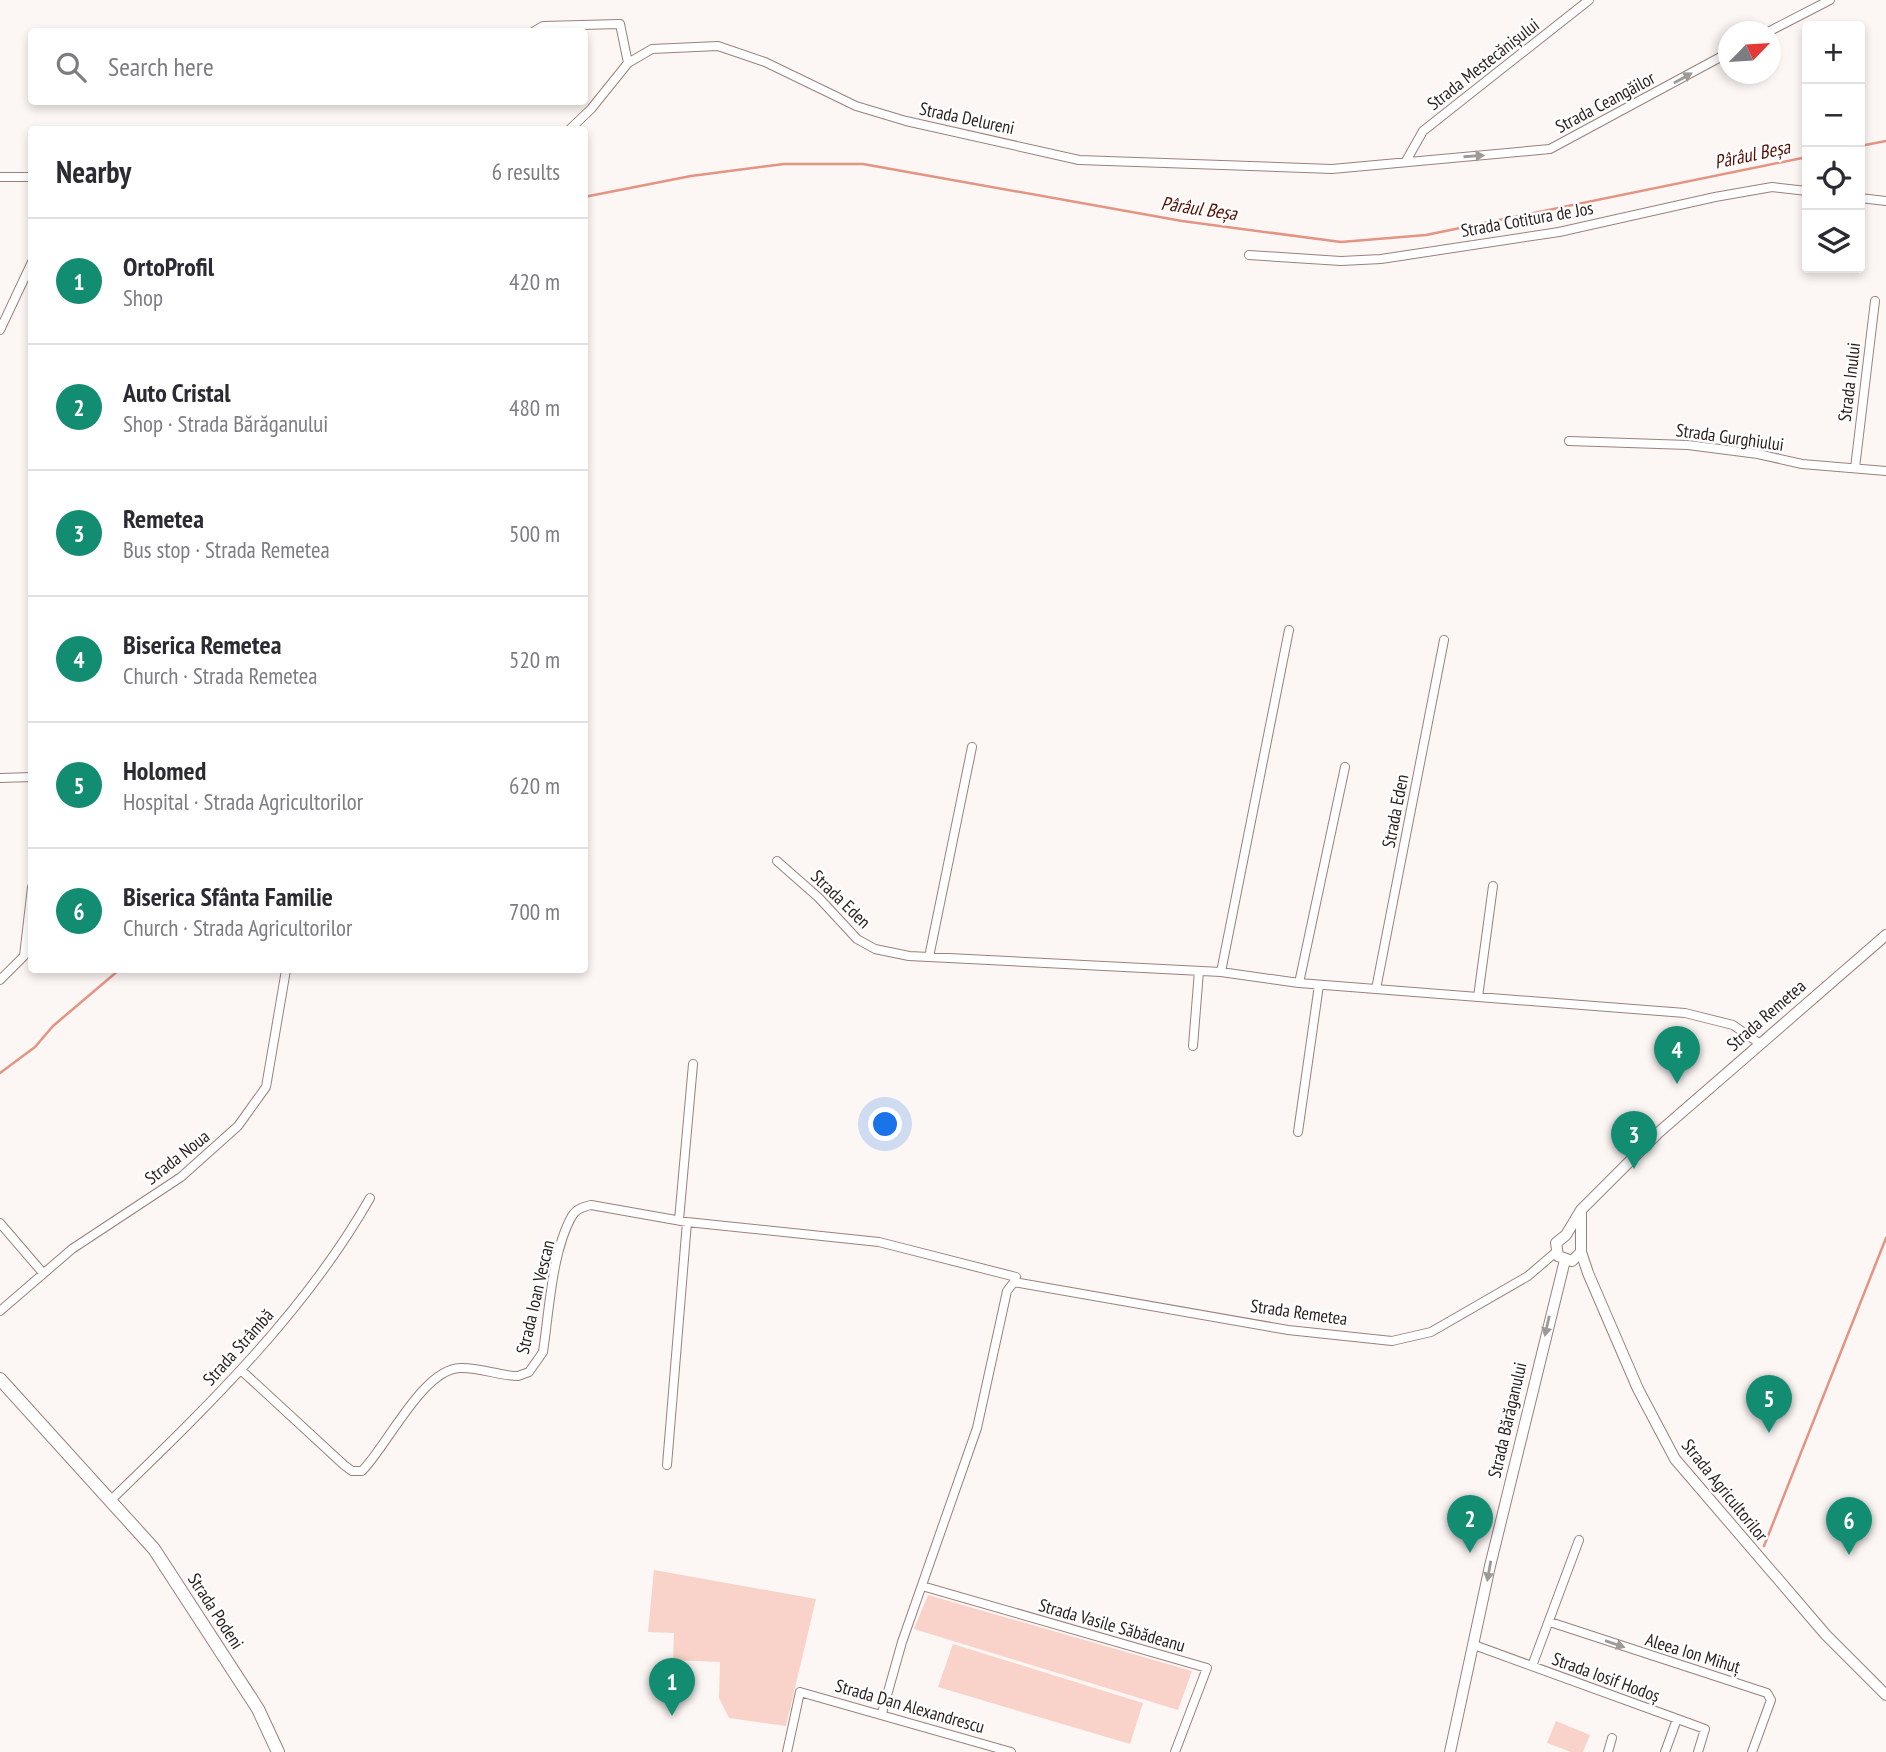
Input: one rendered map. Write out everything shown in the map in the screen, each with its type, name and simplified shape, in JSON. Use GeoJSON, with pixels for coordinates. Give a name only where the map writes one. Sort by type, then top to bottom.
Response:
{"type":"FeatureCollection","features":[{"type":"Feature","properties":{"kind":"main road","name":"Strada Podeni"},"geometry":{"type":"LineString","coordinates":[[0,1379],[154,1549],[211,1632],[258,1709],[278,1752]]}},
{"type":"Feature","properties":{"kind":"street","name":"Strada Mestecănișului"},"geometry":{"type":"LineString","coordinates":[[1405,161],[1423,131],[1589,0]]}},
{"type":"Feature","properties":{"kind":"street"},"geometry":{"type":"LineString","coordinates":[[1781,25],[1830,0]]}},
{"type":"Feature","properties":{"kind":"street"},"geometry":{"type":"LineString","coordinates":[[540,28],[620,24],[628,63]]}},
{"type":"Feature","properties":{"kind":"street","name":"Strada Delureni"},"geometry":{"type":"LineString","coordinates":[[573,126],[591,109],[628,63],[652,48],[718,46],[765,62],[856,106],[906,121],[1079,160],[1332,169],[1405,161]]}},
{"type":"Feature","properties":{"kind":"street","name":"Strada Ceangăilor"},"geometry":{"type":"LineString","coordinates":[[1405,161],[1550,149],[1718,58]]}},
{"type":"Feature","properties":{"kind":"street"},"geometry":{"type":"LineString","coordinates":[[0,177],[28,177]]}},
{"type":"Feature","properties":{"kind":"street","name":"Strada Cotitura de Jos"},"geometry":{"type":"LineString","coordinates":[[1249,254],[1341,261],[1381,259],[1559,232],[1772,187],[1802,190]]}},
{"type":"Feature","properties":{"kind":"street"},"geometry":{"type":"LineString","coordinates":[[1865,199],[1886,201]]}},
{"type":"Feature","properties":{"kind":"street"},"geometry":{"type":"LineString","coordinates":[[0,330],[28,270]]}},
{"type":"Feature","properties":{"kind":"street","name":"Strada Inului"},"geometry":{"type":"LineString","coordinates":[[1855,468],[1875,301]]}},
{"type":"Feature","properties":{"kind":"street","name":"Strada Gurghiului"},"geometry":{"type":"LineString","coordinates":[[1569,441],[1675,444],[1758,454],[1802,464],[1886,471]]}},
{"type":"Feature","properties":{"kind":"street"},"geometry":{"type":"LineString","coordinates":[[1221,972],[1289,630]]}},
{"type":"Feature","properties":{"kind":"street","name":"Strada Eden"},"geometry":{"type":"LineString","coordinates":[[1376,989],[1444,640]]}},
{"type":"Feature","properties":{"kind":"street"},"geometry":{"type":"LineString","coordinates":[[929,957],[972,747]]}},
{"type":"Feature","properties":{"kind":"street"},"geometry":{"type":"LineString","coordinates":[[1299,983],[1345,767]]}},
{"type":"Feature","properties":{"kind":"street"},"geometry":{"type":"LineString","coordinates":[[0,778],[28,777]]}},
{"type":"Feature","properties":{"kind":"street","name":"Strada Eden"},"geometry":{"type":"LineString","coordinates":[[777,862],[819,898],[857,939],[875,949],[929,957],[1221,972],[1319,985],[1685,1013],[1733,1025],[1759,1043]]}},
{"type":"Feature","properties":{"kind":"street"},"geometry":{"type":"LineString","coordinates":[[1478,997],[1493,886]]}},
{"type":"Feature","properties":{"kind":"street"},"geometry":{"type":"LineString","coordinates":[[0,980],[24,956],[28,922]]}},
{"type":"Feature","properties":{"kind":"street","name":"Strada Remetea"},"geometry":{"type":"LineString","coordinates":[[1566,1235],[1581,1210],[1658,1133],[1886,935]]}},
{"type":"Feature","properties":{"kind":"street"},"geometry":{"type":"LineString","coordinates":[[1193,1046],[1199,971]]}},
{"type":"Feature","properties":{"kind":"street","name":"Strada Noua"},"geometry":{"type":"LineString","coordinates":[[0,1311],[72,1249],[190,1170],[229,1136],[251,1111],[266,1087],[285,973]]}},
{"type":"Feature","properties":{"kind":"street"},"geometry":{"type":"LineString","coordinates":[[1298,1132],[1319,985]]}},
{"type":"Feature","properties":{"kind":"street"},"geometry":{"type":"LineString","coordinates":[[667,1465],[693,1064]]}},
{"type":"Feature","properties":{"kind":"street","name":"Strada Strâmbă"},"geometry":{"type":"LineString","coordinates":[[111,1500],[242,1370],[350,1233],[370,1198]]}},
{"type":"Feature","properties":{"kind":"street","name":"Strada Ioan Vescan"},"geometry":{"type":"LineString","coordinates":[[242,1370],[344,1465],[352,1471],[362,1471],[422,1393],[447,1370],[461,1367],[518,1377],[537,1364],[543,1352],[559,1257],[573,1215],[581,1208],[591,1205],[682,1221],[879,1242],[1016,1277],[1014,1282]]}},
{"type":"Feature","properties":{"kind":"street"},"geometry":{"type":"LineString","coordinates":[[1581,1210],[1581,1247],[1568,1260],[1556,1252],[1559,1239],[1566,1235],[1574,1236],[1581,1247]]}},
{"type":"Feature","properties":{"kind":"street"},"geometry":{"type":"LineString","coordinates":[[0,1223],[43,1273]]}},
{"type":"Feature","properties":{"kind":"street","name":"Strada Agricultorilor"},"geometry":{"type":"LineString","coordinates":[[1581,1247],[1588,1273],[1639,1389],[1675,1459],[1826,1635],[1886,1695]]}},
{"type":"Feature","properties":{"kind":"street","name":"Strada Remetea"},"geometry":{"type":"LineString","coordinates":[[1014,1282],[1288,1330],[1392,1341],[1431,1332],[1528,1276],[1556,1252]]}},
{"type":"Feature","properties":{"kind":"street","name":"Strada Agricultorilor"},"geometry":{"type":"LineString","coordinates":[[1568,1260],[1588,1273]]}},
{"type":"Feature","properties":{"kind":"street","name":"Strada Bărăganului"},"geometry":{"type":"LineString","coordinates":[[1450,1752],[1552,1304],[1568,1260]]}},
{"type":"Feature","properties":{"kind":"street"},"geometry":{"type":"LineString","coordinates":[[882,1713],[897,1658],[977,1429],[1007,1291],[1014,1282]]}},
{"type":"Feature","properties":{"kind":"street"},"geometry":{"type":"LineString","coordinates":[[1532,1667],[1579,1540]]}},
{"type":"Feature","properties":{"kind":"street","name":"Strada Vasile Săbădeanu"},"geometry":{"type":"LineString","coordinates":[[922,1586],[1207,1668],[1175,1752]]}},
{"type":"Feature","properties":{"kind":"street","name":"Aleea Ion Mihuț"},"geometry":{"type":"LineString","coordinates":[[1550,1622],[1680,1667],[1691,1666],[1770,1696],[1752,1752]]}},
{"type":"Feature","properties":{"kind":"street","name":"Strada Iosif Hodoș"},"geometry":{"type":"LineString","coordinates":[[1474,1645],[1705,1729],[1698,1752]]}},
{"type":"Feature","properties":{"kind":"street","name":"Strada Dan Alexandrescu"},"geometry":{"type":"LineString","coordinates":[[787,1752],[800,1692],[882,1713],[1011,1752]]}},
{"type":"Feature","properties":{"kind":"street"},"geometry":{"type":"LineString","coordinates":[[1665,1752],[1677,1719]]}},
{"type":"Feature","properties":{"kind":"street"},"geometry":{"type":"LineString","coordinates":[[1608,1752],[1612,1738]]}},
{"type":"Feature","properties":{"kind":"shaded area"},"geometry":{"type":"Polygon","coordinates":[[[654,1570],[816,1599],[786,1726],[729,1718],[719,1698],[720,1662],[673,1660],[674,1633],[648,1632],[654,1570]]]}},
{"type":"Feature","properties":{"kind":"shaded area"},"geometry":{"type":"Polygon","coordinates":[[[928,1595],[1192,1671],[1178,1710],[914,1629],[928,1595]]]}},
{"type":"Feature","properties":{"kind":"shaded area"},"geometry":{"type":"Polygon","coordinates":[[[953,1644],[1143,1703],[1130,1744],[938,1687],[953,1644]]]}},
{"type":"Feature","properties":{"kind":"shaded area"},"geometry":{"type":"Polygon","coordinates":[[[1556,1721],[1590,1735],[1583,1752],[1571,1752],[1547,1743],[1556,1721]]]}},
{"type":"Feature","properties":{"kind":"waterway","name":"Pârâul Beșa"},"geometry":{"type":"LineString","coordinates":[[1865,145],[1886,141]]}},
{"type":"Feature","properties":{"kind":"waterway","name":"Pârâul Beșa"},"geometry":{"type":"LineString","coordinates":[[588,196],[691,176],[784,164],[863,164],[1182,221],[1341,242],[1426,235],[1802,158]]}},
{"type":"Feature","properties":{"kind":"waterway","name":"Pârâul Beșa"},"geometry":{"type":"LineString","coordinates":[[0,1073],[35,1047],[53,1026],[115,973]]}},
{"type":"Feature","properties":{"kind":"waterway"},"geometry":{"type":"LineString","coordinates":[[1764,1546],[1886,1238]]}},
{"type":"Feature","properties":{"kind":"place","name":"Biserica Remetea"},"geometry":{"type":"Point","coordinates":[1677,1084]}},
{"type":"Feature","properties":{"kind":"place","name":"Remetea"},"geometry":{"type":"Point","coordinates":[1634,1169]}},
{"type":"Feature","properties":{"kind":"place","name":"Holomed"},"geometry":{"type":"Point","coordinates":[1769,1433]}},
{"type":"Feature","properties":{"kind":"place","name":"Auto Cristal"},"geometry":{"type":"Point","coordinates":[1470,1553]}},
{"type":"Feature","properties":{"kind":"place","name":"Biserica Sfânta Familie"},"geometry":{"type":"Point","coordinates":[1849,1555]}},
{"type":"Feature","properties":{"kind":"place","name":"OrtoProfil"},"geometry":{"type":"Point","coordinates":[672,1716]}}]}
